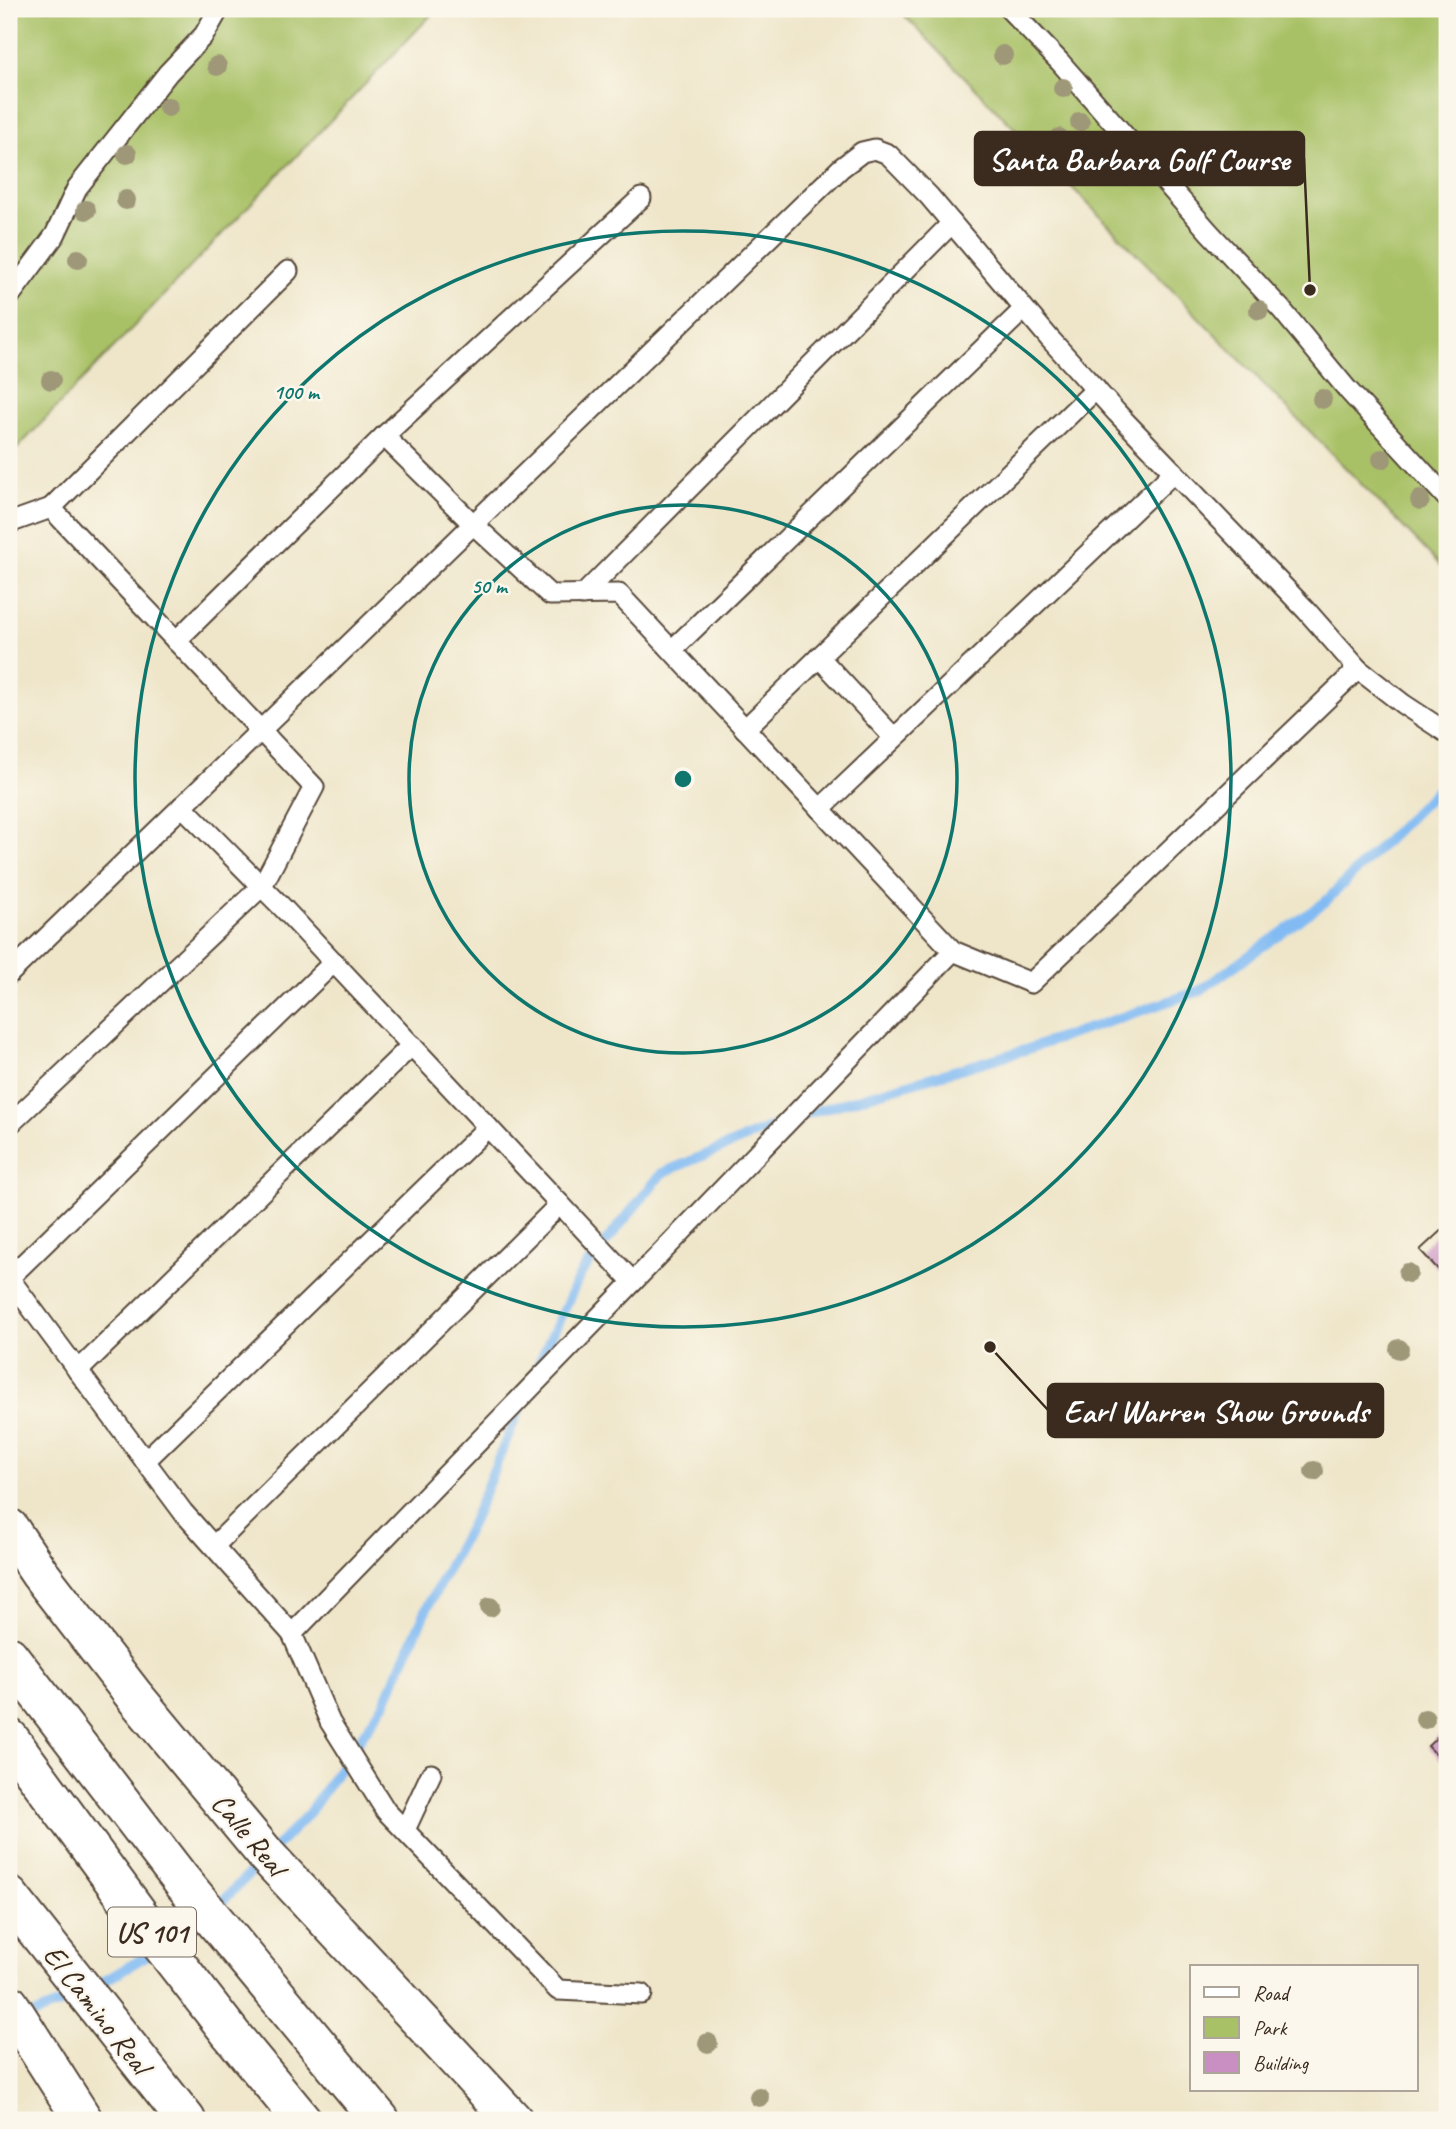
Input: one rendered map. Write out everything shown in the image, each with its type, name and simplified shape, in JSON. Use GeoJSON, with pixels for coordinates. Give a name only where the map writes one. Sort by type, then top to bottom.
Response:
{"type":"FeatureCollection","features":[{"type":"Feature","properties":{"kind":"main road","name":"Calle Real"},"geometry":{"type":"LineString","coordinates":[[9,1528],[40,1574],[135,1696],[267,1856],[513,2120]]}},
{"type":"Feature","properties":{"kind":"main road"},"geometry":{"type":"LineString","coordinates":[[9,1656],[181,1880],[380,2120]]}},
{"type":"Feature","properties":{"kind":"main road","name":"US 101"},"geometry":{"type":"LineString","coordinates":[[9,1738],[147,1926],[302,2120]]}},
{"type":"Feature","properties":{"kind":"main road","name":"El Camino Real"},"geometry":{"type":"LineString","coordinates":[[9,1896],[186,2120]]}},
{"type":"Feature","properties":{"kind":"main road"},"geometry":{"type":"LineString","coordinates":[[9,2004],[83,2120]]}},
{"type":"Feature","properties":{"kind":"lane"},"geometry":{"type":"LineString","coordinates":[[9,297],[55,236],[78,188],[168,73],[204,35],[219,9]]}},
{"type":"Feature","properties":{"kind":"lane"},"geometry":{"type":"LineString","coordinates":[[1009,9],[1060,62],[1280,309],[1347,389],[1447,498]]}},
{"type":"Feature","properties":{"kind":"lane"},"geometry":{"type":"LineString","coordinates":[[9,974],[841,168],[862,152],[875,149],[888,155],[952,223],[1096,389],[1359,668],[1403,704],[1447,733]]}},
{"type":"Feature","properties":{"kind":"lane"},"geometry":{"type":"LineString","coordinates":[[176,641],[384,436],[641,198]]}},
{"type":"Feature","properties":{"kind":"lane"},"geometry":{"type":"LineString","coordinates":[[583,594],[952,223]]}},
{"type":"Feature","properties":{"kind":"lane"},"geometry":{"type":"LineString","coordinates":[[9,523],[51,508],[288,271]]}},
{"type":"Feature","properties":{"kind":"lane"},"geometry":{"type":"LineString","coordinates":[[672,650],[1024,309]]}},
{"type":"Feature","properties":{"kind":"lane"},"geometry":{"type":"LineString","coordinates":[[745,729],[1096,389]]}},
{"type":"Feature","properties":{"kind":"lane"},"geometry":{"type":"LineString","coordinates":[[384,436],[550,595],[619,594],[953,951],[1031,983],[1359,668]]}},
{"type":"Feature","properties":{"kind":"lane"},"geometry":{"type":"LineString","coordinates":[[820,809],[1174,472]]}},
{"type":"Feature","properties":{"kind":"lane"},"geometry":{"type":"LineString","coordinates":[[9,1125],[262,886],[314,787],[51,508]]}},
{"type":"Feature","properties":{"kind":"lane"},"geometry":{"type":"LineString","coordinates":[[819,657],[894,738]]}},
{"type":"Feature","properties":{"kind":"lane"},"geometry":{"type":"LineString","coordinates":[[182,806],[262,886],[634,1282]]}},
{"type":"Feature","properties":{"kind":"lane"},"geometry":{"type":"LineString","coordinates":[[292,1634],[953,951]]}},
{"type":"Feature","properties":{"kind":"lane"},"geometry":{"type":"LineString","coordinates":[[334,962],[9,1278],[183,1512],[292,1634],[330,1722],[386,1811],[558,1990],[642,1994]]}},
{"type":"Feature","properties":{"kind":"lane"},"geometry":{"type":"LineString","coordinates":[[78,1371],[412,1045]]}},
{"type":"Feature","properties":{"kind":"lane"},"geometry":{"type":"LineString","coordinates":[[145,1461],[488,1127]]}},
{"type":"Feature","properties":{"kind":"lane"},"geometry":{"type":"LineString","coordinates":[[214,1546],[560,1204]]}},
{"type":"Feature","properties":{"kind":"lane"},"geometry":{"type":"LineString","coordinates":[[405,1830],[431,1774]]}},
{"type":"Feature","properties":{"kind":"green space"},"geometry":{"type":"Polygon","coordinates":[[[9,9],[437,9],[9,457],[9,9]]]}},
{"type":"Feature","properties":{"kind":"green space"},"geometry":{"type":"Polygon","coordinates":[[[898,9],[1447,9],[1447,572],[898,9]]]}},
{"type":"Feature","properties":{"kind":"building"},"geometry":{"type":"Polygon","coordinates":[[[1447,1225],[1447,1279],[1420,1250],[1447,1225]]]}},
{"type":"Feature","properties":{"kind":"building"},"geometry":{"type":"Polygon","coordinates":[[[1447,1728],[1447,1766],[1428,1746],[1447,1728]]]}},
{"type":"Feature","properties":{"kind":"waterway"},"geometry":{"type":"LineString","coordinates":[[796,1117],[1028,1049],[1199,991],[1325,902],[1447,780]]}},
{"type":"Feature","properties":{"kind":"waterway"},"geometry":{"type":"LineString","coordinates":[[531,1380],[581,1273],[662,1173],[781,1123]]}},
{"type":"Feature","properties":{"kind":"waterway"},"geometry":{"type":"LineString","coordinates":[[169,1942],[201,1923],[309,1813],[384,1704],[427,1608],[472,1522],[521,1405]]}},
{"type":"Feature","properties":{"kind":"waterway"},"geometry":{"type":"LineString","coordinates":[[24,2019],[83,1994],[156,1950]]}},
{"type":"Feature","properties":{"kind":"place","name":"Santa Barbara Golf Course"},"geometry":{"type":"Point","coordinates":[1310,290]}},
{"type":"Feature","properties":{"kind":"place","name":"Earl Warren Show Grounds"},"geometry":{"type":"Point","coordinates":[990,1347]}}]}
